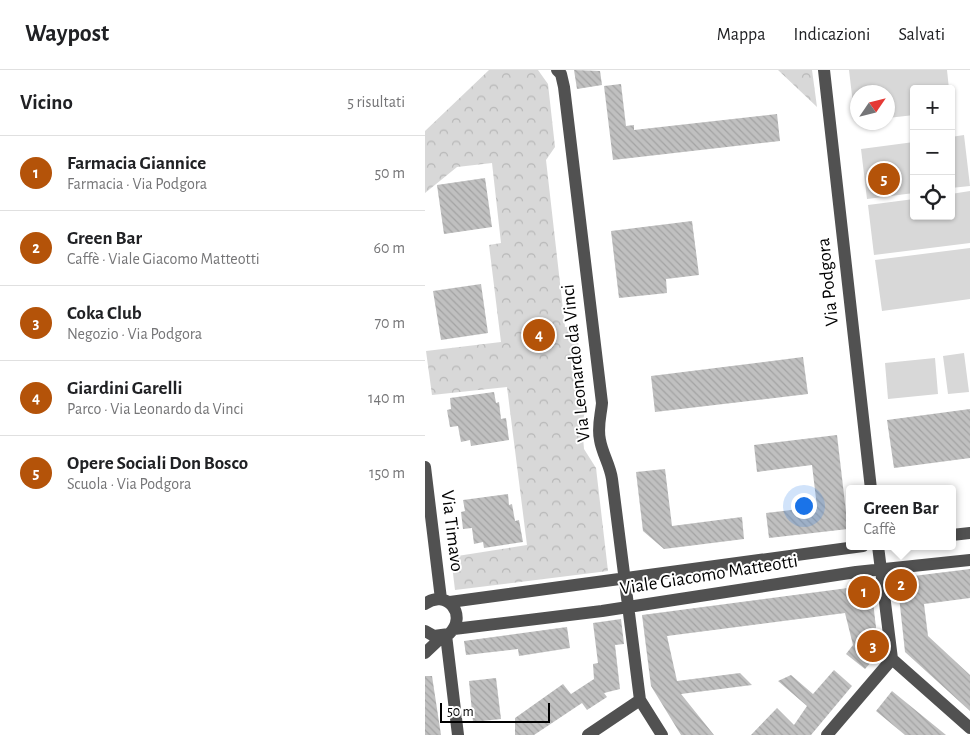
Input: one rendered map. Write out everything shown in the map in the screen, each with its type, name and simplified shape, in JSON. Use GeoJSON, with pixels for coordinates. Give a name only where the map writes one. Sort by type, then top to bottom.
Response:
{"type":"FeatureCollection","features":[{"type":"Feature","properties":{"kind":"street","name":"Via Leonardo da Vinci"},"geometry":{"type":"LineString","coordinates":[[557,70],[561,74],[564,87],[602,403],[599,427],[600,440],[610,467],[640,700],[663,735]]}},
{"type":"Feature","properties":{"kind":"street","name":"Via Podgora"},"geometry":{"type":"LineString","coordinates":[[824,70],[871,485]]}},
{"type":"Feature","properties":{"kind":"street","name":"Via Timavo"},"geometry":{"type":"LineString","coordinates":[[425,467],[445,600]]}},
{"type":"Feature","properties":{"kind":"street"},"geometry":{"type":"LineString","coordinates":[[956,535],[970,533]]}},
{"type":"Feature","properties":{"kind":"street","name":"Viale Giacomo Matteotti"},"geometry":{"type":"LineString","coordinates":[[425,604],[431,600],[445,600],[623,578],[846,548]]}},
{"type":"Feature","properties":{"kind":"street"},"geometry":{"type":"LineString","coordinates":[[879,550],[892,659],[970,728]]}},
{"type":"Feature","properties":{"kind":"street","name":"Viale Giacomo Matteotti"},"geometry":{"type":"LineString","coordinates":[[426,633],[448,633],[881,569],[970,560]]}},
{"type":"Feature","properties":{"kind":"street"},"geometry":{"type":"LineString","coordinates":[[425,653],[448,633],[457,613],[445,600]]}},
{"type":"Feature","properties":{"kind":"street"},"geometry":{"type":"LineString","coordinates":[[448,633],[458,735]]}},
{"type":"Feature","properties":{"kind":"street"},"geometry":{"type":"LineString","coordinates":[[827,735],[892,659]]}},
{"type":"Feature","properties":{"kind":"street"},"geometry":{"type":"LineString","coordinates":[[589,735],[640,700]]}},
{"type":"Feature","properties":{"kind":"green space"},"geometry":{"type":"Polygon","coordinates":[[[489,70],[538,70],[548,84],[555,147],[546,160],[565,327],[576,326],[586,405],[582,426],[584,449],[596,468],[608,571],[455,590],[451,557],[527,545],[507,387],[432,395],[426,351],[501,342],[489,245],[501,243],[492,163],[457,167],[425,193],[425,131],[489,70]]]}},
{"type":"Feature","properties":{"kind":"green space"},"geometry":{"type":"Polygon","coordinates":[[[778,70],[812,70],[817,107],[778,70]]]}},
{"type":"Feature","properties":{"kind":"green space"},"geometry":{"type":"Polygon","coordinates":[[[849,70],[947,70],[949,85],[910,85],[910,115],[895,117],[895,85],[851,85],[849,70]]]}},
{"type":"Feature","properties":{"kind":"green space"},"geometry":{"type":"Polygon","coordinates":[[[964,135],[970,186],[955,188],[955,136],[964,135]]]}},
{"type":"Feature","properties":{"kind":"green space"},"geometry":{"type":"Polygon","coordinates":[[[910,143],[910,194],[867,199],[861,149],[910,143]]]}},
{"type":"Feature","properties":{"kind":"green space"},"geometry":{"type":"Polygon","coordinates":[[[970,191],[970,243],[874,255],[868,205],[910,200],[910,220],[955,220],[955,193],[970,191]]]}},
{"type":"Feature","properties":{"kind":"green space"},"geometry":{"type":"Polygon","coordinates":[[[970,248],[970,299],[882,311],[875,260],[970,248]]]}},
{"type":"Feature","properties":{"kind":"green space"},"geometry":{"type":"Polygon","coordinates":[[[964,353],[969,392],[948,394],[943,356],[964,353]]]}},
{"type":"Feature","properties":{"kind":"green space"},"geometry":{"type":"Polygon","coordinates":[[[935,358],[938,394],[888,399],[885,363],[935,358]]]}},
{"type":"Feature","properties":{"kind":"building"},"geometry":{"type":"Polygon","coordinates":[[[574,70],[600,71],[602,85],[577,89],[574,70]]]}},
{"type":"Feature","properties":{"kind":"building"},"geometry":{"type":"Polygon","coordinates":[[[621,84],[626,126],[634,125],[634,130],[777,114],[780,141],[613,160],[604,86],[621,84]]]}},
{"type":"Feature","properties":{"kind":"building"},"geometry":{"type":"Polygon","coordinates":[[[485,178],[492,227],[444,234],[437,185],[485,178]]]}},
{"type":"Feature","properties":{"kind":"building"},"geometry":{"type":"Polygon","coordinates":[[[692,221],[699,275],[666,279],[667,293],[619,298],[611,231],[692,221]]]}},
{"type":"Feature","properties":{"kind":"building"},"geometry":{"type":"Polygon","coordinates":[[[481,284],[488,333],[441,340],[433,291],[481,284]]]}},
{"type":"Feature","properties":{"kind":"building"},"geometry":{"type":"Polygon","coordinates":[[[803,357],[808,394],[655,412],[651,376],[803,357]]]}},
{"type":"Feature","properties":{"kind":"building"},"geometry":{"type":"Polygon","coordinates":[[[494,392],[496,403],[499,402],[501,419],[506,418],[509,440],[471,446],[470,440],[461,442],[458,426],[450,427],[447,410],[451,409],[450,398],[494,392]]]}},
{"type":"Feature","properties":{"kind":"building"},"geometry":{"type":"Polygon","coordinates":[[[970,409],[970,458],[894,468],[887,420],[970,409]]]}},
{"type":"Feature","properties":{"kind":"building"},"geometry":{"type":"Polygon","coordinates":[[[837,435],[846,512],[846,529],[769,538],[766,513],[817,507],[812,465],[757,472],[754,445],[837,435]]]}},
{"type":"Feature","properties":{"kind":"building"},"geometry":{"type":"Polygon","coordinates":[[[665,469],[672,526],[742,517],[744,539],[664,549],[643,531],[636,472],[665,469]]]}},
{"type":"Feature","properties":{"kind":"building"},"geometry":{"type":"Polygon","coordinates":[[[508,494],[509,505],[512,504],[515,521],[519,520],[523,542],[484,548],[483,542],[474,544],[472,528],[463,529],[461,512],[465,511],[463,500],[508,494]]]}},
{"type":"Feature","properties":{"kind":"building"},"geometry":{"type":"Polygon","coordinates":[[[970,569],[970,598],[924,604],[928,636],[970,675],[970,711],[905,652],[897,578],[970,569]]]}},
{"type":"Feature","properties":{"kind":"building"},"geometry":{"type":"Polygon","coordinates":[[[871,585],[879,653],[865,669],[846,654],[853,645],[845,613],[667,636],[677,681],[740,673],[752,685],[681,694],[714,735],[681,735],[651,686],[642,615],[871,585]]]}},
{"type":"Feature","properties":{"kind":"building"},"geometry":{"type":"Polygon","coordinates":[[[621,619],[624,644],[615,645],[620,689],[604,693],[607,697],[587,710],[582,703],[534,735],[515,735],[515,718],[563,684],[571,694],[594,679],[593,664],[598,663],[593,623],[621,619]]]}},
{"type":"Feature","properties":{"kind":"building"},"geometry":{"type":"Polygon","coordinates":[[[567,627],[570,648],[519,656],[518,649],[466,655],[464,641],[567,627]]]}},
{"type":"Feature","properties":{"kind":"building"},"geometry":{"type":"Polygon","coordinates":[[[834,670],[852,686],[811,735],[751,735],[777,708],[794,725],[807,706],[778,681],[791,675],[813,694],[834,670]]]}},
{"type":"Feature","properties":{"kind":"building"},"geometry":{"type":"Polygon","coordinates":[[[425,676],[432,676],[441,735],[425,735],[425,676]]]}},
{"type":"Feature","properties":{"kind":"building"},"geometry":{"type":"Polygon","coordinates":[[[496,678],[501,719],[473,722],[469,681],[496,678]]]}},
{"type":"Feature","properties":{"kind":"building"},"geometry":{"type":"Polygon","coordinates":[[[892,691],[946,735],[905,735],[876,711],[892,691]]]}},
{"type":"Feature","properties":{"kind":"place","name":"Opere Sociali Don Bosco"},"geometry":{"type":"Point","coordinates":[884,179]}},
{"type":"Feature","properties":{"kind":"place","name":"Giardini Garelli"},"geometry":{"type":"Point","coordinates":[539,335]}},
{"type":"Feature","properties":{"kind":"place","name":"Green Bar"},"geometry":{"type":"Point","coordinates":[901,585]}},
{"type":"Feature","properties":{"kind":"place","name":"Farmacia Giannice"},"geometry":{"type":"Point","coordinates":[864,592]}},
{"type":"Feature","properties":{"kind":"place","name":"Coka Club"},"geometry":{"type":"Point","coordinates":[873,646]}}]}
